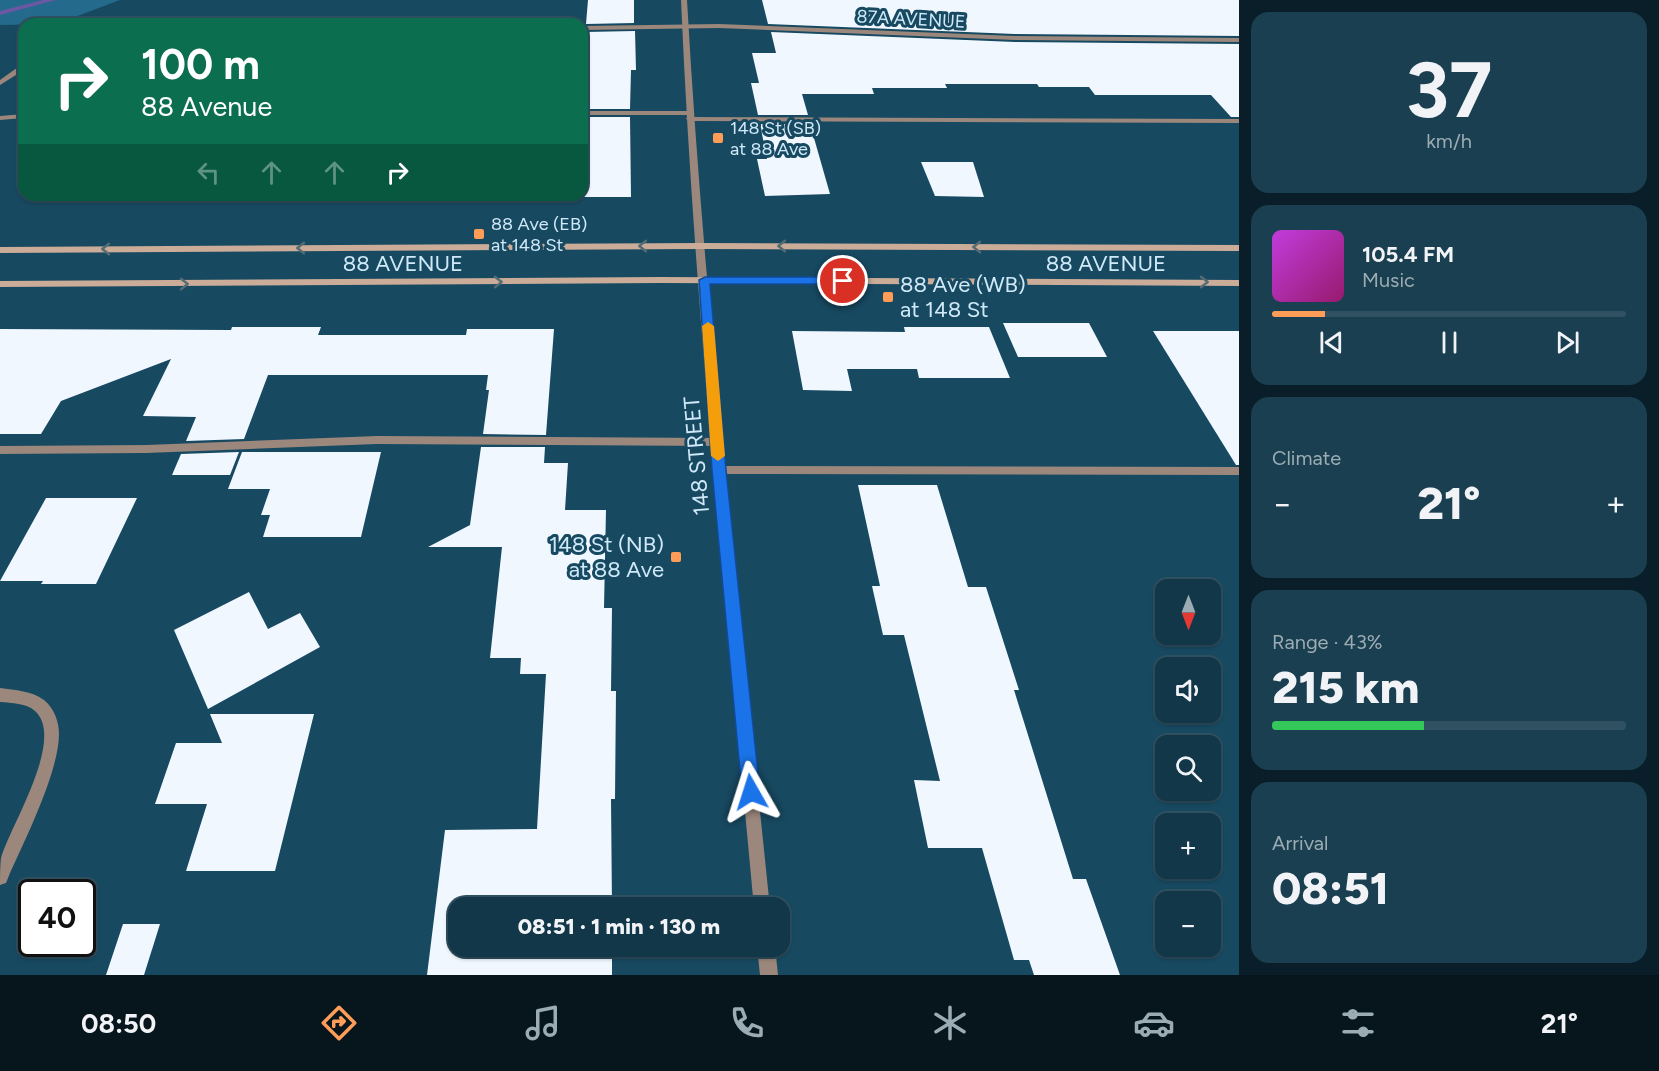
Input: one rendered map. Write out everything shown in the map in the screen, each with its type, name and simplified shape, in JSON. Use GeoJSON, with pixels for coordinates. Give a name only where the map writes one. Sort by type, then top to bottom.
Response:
{"type":"FeatureCollection","features":[{"type":"Feature","properties":{"kind":"main road","name":"88 AVENUE"},"geometry":{"type":"LineString","coordinates":[[0,250],[701,246],[1239,248]]}},
{"type":"Feature","properties":{"kind":"main road","name":"88 AVENUE"},"geometry":{"type":"LineString","coordinates":[[0,284],[705,280],[1239,283]]}},
{"type":"Feature","properties":{"kind":"street","name":"148 STREET"},"geometry":{"type":"LineString","coordinates":[[684,0],[690,116],[719,470],[761,897]]}},
{"type":"Feature","properties":{"kind":"street","name":"87A AVENUE"},"geometry":{"type":"LineString","coordinates":[[588,28],[719,26],[1015,38],[1239,40]]}},
{"type":"Feature","properties":{"kind":"street"},"geometry":{"type":"LineString","coordinates":[[0,83],[18,71]]}},
{"type":"Feature","properties":{"kind":"street"},"geometry":{"type":"LineString","coordinates":[[588,113],[1239,121]]}},
{"type":"Feature","properties":{"kind":"street"},"geometry":{"type":"LineString","coordinates":[[0,118],[18,116]]}},
{"type":"Feature","properties":{"kind":"street"},"geometry":{"type":"LineString","coordinates":[[0,450],[146,449],[378,440],[717,442]]}},
{"type":"Feature","properties":{"kind":"street"},"geometry":{"type":"LineString","coordinates":[[719,470],[1239,471]]}},
{"type":"Feature","properties":{"kind":"street"},"geometry":{"type":"LineString","coordinates":[[0,695],[25,697],[40,704],[49,716],[54,732],[50,755],[41,780],[0,877]]}},
{"type":"Feature","properties":{"kind":"street"},"geometry":{"type":"LineString","coordinates":[[767,957],[769,975]]}},
{"type":"Feature","properties":{"kind":"shaded area"},"geometry":{"type":"Polygon","coordinates":[[[0,0],[120,0],[72,18],[18,18],[18,25],[0,25],[0,0]]]}},
{"type":"Feature","properties":{"kind":"building"},"geometry":{"type":"Polygon","coordinates":[[[588,0],[634,0],[634,23],[588,24],[588,0]]]}},
{"type":"Feature","properties":{"kind":"building"},"geometry":{"type":"Polygon","coordinates":[[[762,0],[1239,0],[1239,36],[1015,34],[768,24],[762,0]]]}},
{"type":"Feature","properties":{"kind":"building"},"geometry":{"type":"Polygon","coordinates":[[[635,31],[636,70],[631,70],[630,109],[588,109],[588,32],[635,31]]]}},
{"type":"Feature","properties":{"kind":"building"},"geometry":{"type":"Polygon","coordinates":[[[771,32],[1015,42],[1239,44],[1239,117],[1231,117],[1211,95],[1095,95],[1089,87],[1039,87],[1037,84],[945,84],[947,88],[872,88],[874,94],[802,94],[808,115],[758,115],[751,83],[759,83],[752,53],[776,53],[771,32]]]}},
{"type":"Feature","properties":{"kind":"building"},"geometry":{"type":"Polygon","coordinates":[[[588,117],[630,117],[631,197],[588,197],[588,117]]]}},
{"type":"Feature","properties":{"kind":"building"},"geometry":{"type":"Polygon","coordinates":[[[760,124],[810,124],[830,194],[765,196],[757,159],[767,159],[760,124]]]}},
{"type":"Feature","properties":{"kind":"building"},"geometry":{"type":"Polygon","coordinates":[[[921,162],[973,162],[984,197],[935,196],[921,162]]]}},
{"type":"Feature","properties":{"kind":"building"},"geometry":{"type":"Polygon","coordinates":[[[1003,323],[1089,323],[1107,357],[1018,357],[1003,323]]]}},
{"type":"Feature","properties":{"kind":"building"},"geometry":{"type":"Polygon","coordinates":[[[232,327],[321,327],[318,335],[466,335],[467,329],[554,329],[546,435],[483,434],[489,390],[486,390],[488,375],[268,375],[244,439],[186,441],[196,417],[143,416],[171,359],[61,401],[41,434],[0,434],[0,329],[231,330],[232,327]]]}},
{"type":"Feature","properties":{"kind":"building"},"geometry":{"type":"Polygon","coordinates":[[[904,327],[989,327],[1010,378],[919,378],[917,369],[847,369],[852,391],[803,390],[792,331],[905,332],[904,327]]]}},
{"type":"Feature","properties":{"kind":"building"},"geometry":{"type":"Polygon","coordinates":[[[1153,331],[1239,331],[1239,465],[1236,465],[1153,331]]]}},
{"type":"Feature","properties":{"kind":"building"},"geometry":{"type":"Polygon","coordinates":[[[481,447],[545,447],[544,463],[568,463],[565,510],[606,510],[604,608],[612,608],[611,691],[616,691],[615,799],[611,799],[612,897],[448,897],[448,957],[612,957],[612,975],[427,975],[445,830],[537,829],[546,674],[520,674],[521,658],[490,658],[502,547],[428,547],[470,525],[481,447]]]}},
{"type":"Feature","properties":{"kind":"building"},"geometry":{"type":"Polygon","coordinates":[[[239,452],[230,475],[172,475],[181,454],[239,452]]]}},
{"type":"Feature","properties":{"kind":"building"},"geometry":{"type":"Polygon","coordinates":[[[242,452],[381,452],[361,537],[263,537],[270,515],[261,515],[270,489],[228,489],[242,452]]]}},
{"type":"Feature","properties":{"kind":"building"},"geometry":{"type":"Polygon","coordinates":[[[858,485],[937,485],[968,587],[986,587],[1019,690],[1014,690],[1073,879],[1086,879],[1120,975],[1034,975],[1029,960],[1014,960],[982,848],[928,848],[914,780],[940,781],[904,635],[883,635],[872,586],[880,586],[858,485]]]}},
{"type":"Feature","properties":{"kind":"building"},"geometry":{"type":"Polygon","coordinates":[[[46,498],[137,498],[96,584],[0,581],[46,498]]]}},
{"type":"Feature","properties":{"kind":"building"},"geometry":{"type":"Polygon","coordinates":[[[249,592],[268,629],[300,613],[320,647],[208,709],[174,630],[249,592]]]}},
{"type":"Feature","properties":{"kind":"building"},"geometry":{"type":"Polygon","coordinates":[[[210,714],[314,714],[275,871],[186,871],[207,804],[155,804],[176,743],[222,743],[210,714]]]}},
{"type":"Feature","properties":{"kind":"building"},"geometry":{"type":"Polygon","coordinates":[[[123,924],[160,924],[144,975],[106,975],[123,924]]]}},
{"type":"Feature","properties":{"kind":"waterway"},"geometry":{"type":"LineString","coordinates":[[0,13],[52,0]]}},
{"type":"Feature","properties":{"kind":"slow traffic"},"geometry":{"type":"LineString","coordinates":[[708,326],[718,456]]}},
{"type":"Feature","properties":{"kind":"place","name":"148 St (SB) at 88 Ave"},"geometry":{"type":"Point","coordinates":[718,138]}},
{"type":"Feature","properties":{"kind":"place","name":"88 Ave (EB) at 148 St"},"geometry":{"type":"Point","coordinates":[479,234]}},
{"type":"Feature","properties":{"kind":"place","name":"88 Ave (WB) at 148 St"},"geometry":{"type":"Point","coordinates":[888,297]}},
{"type":"Feature","properties":{"kind":"place","name":"148 St (NB) at 88 Ave"},"geometry":{"type":"Point","coordinates":[676,557]}},
{"type":"Feature","properties":{"kind":"route"},"geometry":{"type":"LineString","coordinates":[[751,792],[719,470],[705,280],[843,281]]}}]}
